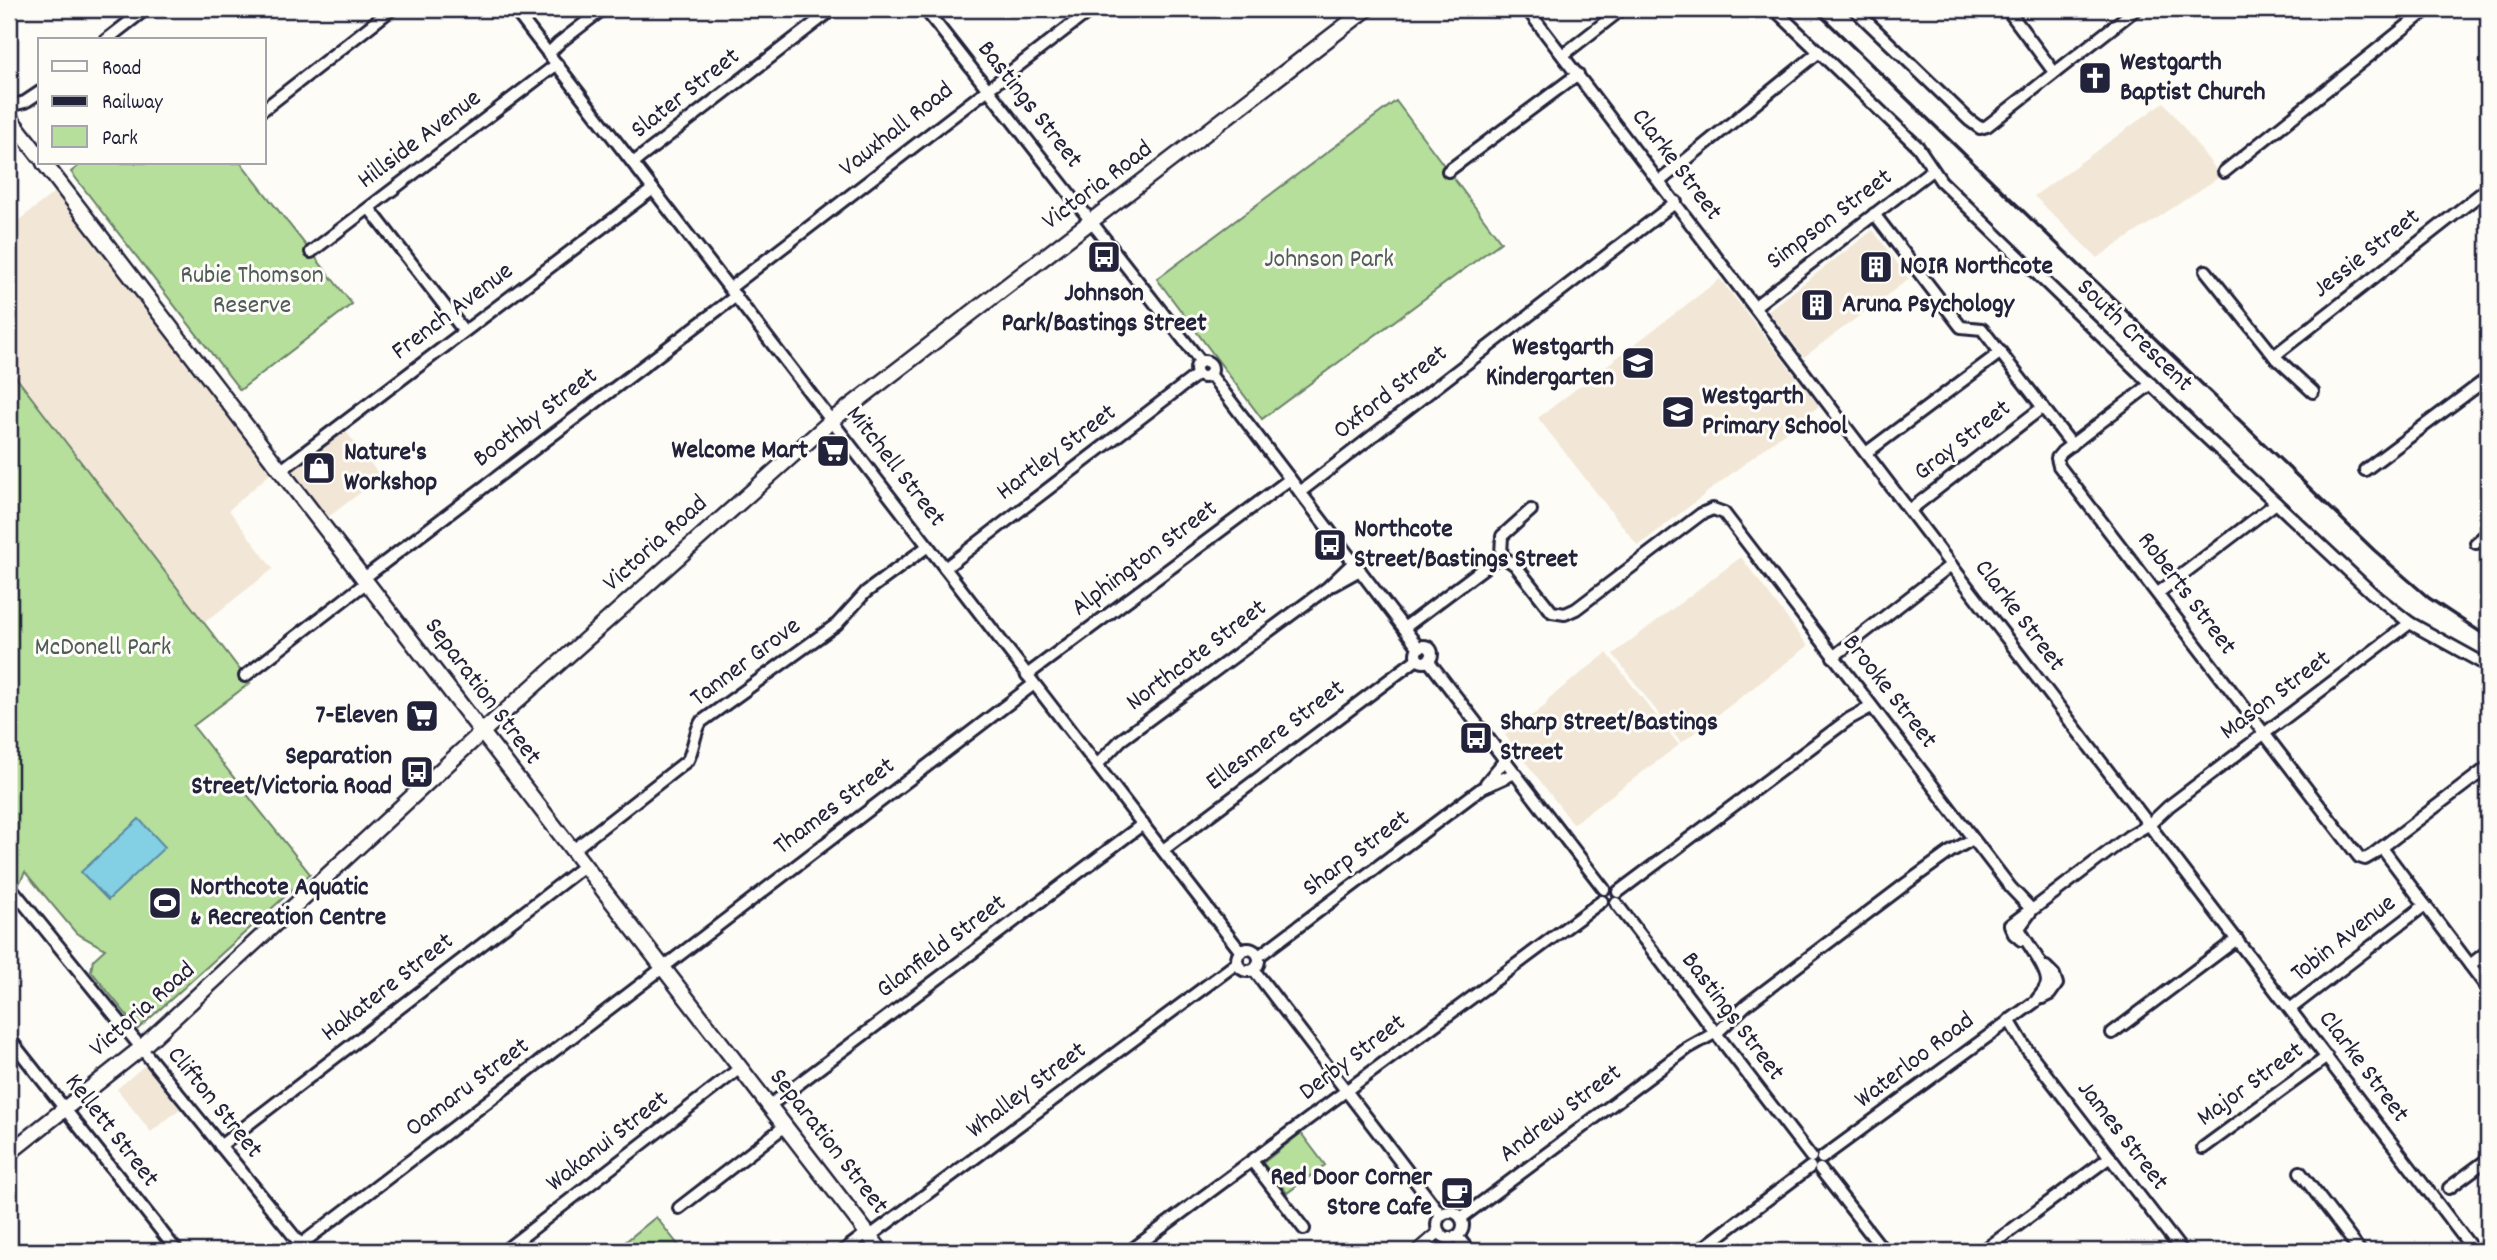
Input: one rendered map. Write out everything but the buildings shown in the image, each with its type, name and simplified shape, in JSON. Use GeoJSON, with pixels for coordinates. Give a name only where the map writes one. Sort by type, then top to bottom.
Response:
{"type":"FeatureCollection","features":[{"type":"Feature","properties":{"kind":"street"},"geometry":{"type":"LineString","coordinates":[[109,38],[146,9]]}},
{"type":"Feature","properties":{"kind":"street"},"geometry":{"type":"LineString","coordinates":[[266,107],[392,9]]}},
{"type":"Feature","properties":{"kind":"street","name":"Mitchell Street"},"geometry":{"type":"LineString","coordinates":[[514,9],[1163,850],[1239,957]]}},
{"type":"Feature","properties":{"kind":"street"},"geometry":{"type":"LineString","coordinates":[[548,54],[603,9]]}},
{"type":"Feature","properties":{"kind":"street","name":"Slater Street"},"geometry":{"type":"LineString","coordinates":[[633,163],[833,9]]}},
{"type":"Feature","properties":{"kind":"street","name":"Bastings Street"},"geometry":{"type":"LineString","coordinates":[[925,9],[1604,889]]}},
{"type":"Feature","properties":{"kind":"street","name":"Vauxhall Road"},"geometry":{"type":"LineString","coordinates":[[733,292],[987,89],[1092,9]]}},
{"type":"Feature","properties":{"kind":"street","name":"Victoria Road"},"geometry":{"type":"LineString","coordinates":[[9,1153],[140,1049],[482,732],[831,421],[1367,9]]}},
{"type":"Feature","properties":{"kind":"street","name":"Clarke Street"},"geometry":{"type":"LineString","coordinates":[[1527,9],[2474,1251]]}},
{"type":"Feature","properties":{"kind":"street"},"geometry":{"type":"LineString","coordinates":[[1563,55],[1622,9]]}},
{"type":"Feature","properties":{"kind":"street","name":"South Crescent"},"geometry":{"type":"LineString","coordinates":[[1774,9],[1918,147],[1941,181],[2372,593],[2410,622],[2488,666]]}},
{"type":"Feature","properties":{"kind":"street"},"geometry":{"type":"LineString","coordinates":[[1854,9],[1980,128],[1987,126],[2136,9]]}},
{"type":"Feature","properties":{"kind":"street"},"geometry":{"type":"LineString","coordinates":[[2007,9],[2054,72]]}},
{"type":"Feature","properties":{"kind":"street"},"geometry":{"type":"LineString","coordinates":[[2224,172],[2428,9]]}},
{"type":"Feature","properties":{"kind":"street"},"geometry":{"type":"LineString","coordinates":[[1660,181],[1819,52]]}},
{"type":"Feature","properties":{"kind":"street","name":"Hillside Avenue"},"geometry":{"type":"LineString","coordinates":[[311,252],[557,64]]}},
{"type":"Feature","properties":{"kind":"street"},"geometry":{"type":"LineString","coordinates":[[1448,171],[1578,74]]}},
{"type":"Feature","properties":{"kind":"street"},"geometry":{"type":"LineString","coordinates":[[9,106],[25,102],[38,93]]}},
{"type":"Feature","properties":{"kind":"street"},"geometry":{"type":"LineString","coordinates":[[9,117],[14,129],[38,155]]}},
{"type":"Feature","properties":{"kind":"street","name":"Separation Street"},"geometry":{"type":"LineString","coordinates":[[45,164],[881,1251]]}},
{"type":"Feature","properties":{"kind":"street","name":"Simpson Street"},"geometry":{"type":"LineString","coordinates":[[1755,306],[1932,170]]}},
{"type":"Feature","properties":{"kind":"street","name":"Jessie Street"},"geometry":{"type":"LineString","coordinates":[[2274,356],[2488,188]]}},
{"type":"Feature","properties":{"kind":"street","name":"French Avenue"},"geometry":{"type":"LineString","coordinates":[[280,471],[653,189]]}},
{"type":"Feature","properties":{"kind":"street","name":"Oxford Street"},"geometry":{"type":"LineString","coordinates":[[1300,492],[1676,202]]}},
{"type":"Feature","properties":{"kind":"street"},"geometry":{"type":"LineString","coordinates":[[369,208],[464,331]]}},
{"type":"Feature","properties":{"kind":"street"},"geometry":{"type":"LineString","coordinates":[[1874,214],[1961,327],[1982,329],[2072,444],[2151,384]]}},
{"type":"Feature","properties":{"kind":"street"},"geometry":{"type":"LineString","coordinates":[[2206,271],[2274,356],[2312,392]]}},
{"type":"Feature","properties":{"kind":"street","name":"Boothby Street"},"geometry":{"type":"LineString","coordinates":[[245,676],[733,292]]}},
{"type":"Feature","properties":{"kind":"street"},"geometry":{"type":"LineString","coordinates":[[1866,453],[2001,352]]}},
{"type":"Feature","properties":{"kind":"street","name":"Hartley Street"},"geometry":{"type":"LineString","coordinates":[[945,568],[1203,370]]}},
{"type":"Feature","properties":{"kind":"street"},"geometry":{"type":"LineString","coordinates":[[2365,470],[2488,378]]}},
{"type":"Feature","properties":{"kind":"street","name":"Gray Street"},"geometry":{"type":"LineString","coordinates":[[1910,510],[2043,407]]}},
{"type":"Feature","properties":{"kind":"street","name":"Roberts Street"},"geometry":{"type":"LineString","coordinates":[[2072,444],[2057,458],[2059,466],[2359,857],[2365,859],[2382,848]]}},
{"type":"Feature","properties":{"kind":"street","name":"Alphington Street"},"geometry":{"type":"LineString","coordinates":[[1031,679],[1290,479]]}},
{"type":"Feature","properties":{"kind":"street"},"geometry":{"type":"LineString","coordinates":[[2158,593],[2276,503]]}},
{"type":"Feature","properties":{"kind":"street"},"geometry":{"type":"LineString","coordinates":[[1404,628],[1501,555],[1502,536],[1531,510]]}},
{"type":"Feature","properties":{"kind":"street","name":"Brooke Street"},"geometry":{"type":"LineString","coordinates":[[1501,555],[1515,565],[1552,612],[1565,614],[1576,609],[1708,510],[1724,513],[2028,913]]}},
{"type":"Feature","properties":{"kind":"street"},"geometry":{"type":"LineString","coordinates":[[2476,543],[2488,533]]}},
{"type":"Feature","properties":{"kind":"street","name":"Tanner Grove"},"geometry":{"type":"LineString","coordinates":[[573,850],[688,760],[694,748],[695,732],[701,722],[837,624],[866,592],[928,546]]}},
{"type":"Feature","properties":{"kind":"street"},"geometry":{"type":"LineString","coordinates":[[1833,657],[1951,565]]}},
{"type":"Feature","properties":{"kind":"street","name":"Northcote Street"},"geometry":{"type":"LineString","coordinates":[[1097,765],[1121,740],[1357,566]]}},
{"type":"Feature","properties":{"kind":"street","name":"Mason Street"},"geometry":{"type":"LineString","coordinates":[[2015,925],[2410,622]]}},
{"type":"Feature","properties":{"kind":"street","name":"Ellesmere Street"},"geometry":{"type":"LineString","coordinates":[[1163,850],[1421,655]]}},
{"type":"Feature","properties":{"kind":"street","name":"Thames Street"},"geometry":{"type":"LineString","coordinates":[[662,967],[1031,679]]}},
{"type":"Feature","properties":{"kind":"street"},"geometry":{"type":"LineString","coordinates":[[1617,898],[1612,887],[1604,889],[1601,894],[1602,901],[1609,906],[1869,704]]}},
{"type":"Feature","properties":{"kind":"street","name":"Sharp Street"},"geometry":{"type":"LineString","coordinates":[[1482,788],[1505,761]]}},
{"type":"Feature","properties":{"kind":"street"},"geometry":{"type":"LineString","coordinates":[[2488,767],[2382,848],[2488,989]]}},
{"type":"Feature","properties":{"kind":"street","name":"Sharp Street"},"geometry":{"type":"LineString","coordinates":[[1259,956],[1482,788],[1515,773]]}},
{"type":"Feature","properties":{"kind":"street","name":"Glanfield Street"},"geometry":{"type":"LineString","coordinates":[[769,1106],[1143,824]]}},
{"type":"Feature","properties":{"kind":"street","name":"Andrew Street"},"geometry":{"type":"LineString","coordinates":[[1461,1218],[1971,836]]}},
{"type":"Feature","properties":{"kind":"street","name":"Hakatere Street"},"geometry":{"type":"LineString","coordinates":[[220,1146],[584,866]]}},
{"type":"Feature","properties":{"kind":"street","name":"Clifton Street"},"geometry":{"type":"LineString","coordinates":[[9,885],[303,1248]]}},
{"type":"Feature","properties":{"kind":"street","name":"Bastings Street"},"geometry":{"type":"LineString","coordinates":[[1617,898],[1712,1029],[1884,1251]]}},
{"type":"Feature","properties":{"kind":"street","name":"Derby Street"},"geometry":{"type":"LineString","coordinates":[[1130,1251],[1602,901]]}},
{"type":"Feature","properties":{"kind":"street","name":"Tobin Avenue"},"geometry":{"type":"LineString","coordinates":[[2290,1009],[2425,905]]}},
{"type":"Feature","properties":{"kind":"street","name":"Waterloo Road"},"geometry":{"type":"LineString","coordinates":[[1699,1251],[2036,1000],[2045,990],[2047,982],[2040,963],[2015,925]]}},
{"type":"Feature","properties":{"kind":"street"},"geometry":{"type":"LineString","coordinates":[[2112,1033],[2237,939]]}},
{"type":"Feature","properties":{"kind":"street"},"geometry":{"type":"LineString","coordinates":[[1250,949],[1259,956],[1259,964],[1254,970],[1243,970],[1239,957],[1250,949]]}},
{"type":"Feature","properties":{"kind":"street"},"geometry":{"type":"LineString","coordinates":[[2470,965],[2488,951]]}},
{"type":"Feature","properties":{"kind":"street","name":"Whalley Street"},"geometry":{"type":"LineString","coordinates":[[844,1251],[863,1236],[870,1236],[1239,957]]}},
{"type":"Feature","properties":{"kind":"street","name":"Oamaru Street"},"geometry":{"type":"LineString","coordinates":[[303,1248],[662,967]]}},
{"type":"Feature","properties":{"kind":"street"},"geometry":{"type":"LineString","coordinates":[[1254,970],[1441,1215]]}},
{"type":"Feature","properties":{"kind":"street","name":"James Street"},"geometry":{"type":"LineString","coordinates":[[2006,1022],[2182,1251]]}},
{"type":"Feature","properties":{"kind":"street","name":"Kellett Street"},"geometry":{"type":"LineString","coordinates":[[9,1038],[177,1251]]}},
{"type":"Feature","properties":{"kind":"street","name":"Major Street"},"geometry":{"type":"LineString","coordinates":[[2203,1149],[2327,1057]]}},
{"type":"Feature","properties":{"kind":"street","name":"Wakanui Street"},"geometry":{"type":"LineString","coordinates":[[504,1251],[740,1068]]}},
{"type":"Feature","properties":{"kind":"street"},"geometry":{"type":"LineString","coordinates":[[679,1208],[785,1126]]}},
{"type":"Feature","properties":{"kind":"street"},"geometry":{"type":"LineString","coordinates":[[1983,1251],[2110,1157]]}},
{"type":"Feature","properties":{"kind":"street"},"geometry":{"type":"LineString","coordinates":[[2449,1188],[2488,1159]]}},
{"type":"Feature","properties":{"kind":"street"},"geometry":{"type":"LineString","coordinates":[[1252,1161],[1304,1228]]}},
{"type":"Feature","properties":{"kind":"street"},"geometry":{"type":"LineString","coordinates":[[2300,1172],[2360,1251]]}},
{"type":"Feature","properties":{"kind":"street"},"geometry":{"type":"LineString","coordinates":[[1449,1212],[1461,1218],[1463,1226],[1457,1236],[1449,1238],[1439,1232],[1437,1223],[1441,1215],[1449,1212]]}},
{"type":"Feature","properties":{"kind":"street"},"geometry":{"type":"LineString","coordinates":[[1416,1251],[1439,1232]]}},
{"type":"Feature","properties":{"kind":"street"},"geometry":{"type":"LineString","coordinates":[[1457,1236],[1469,1251]]}},
{"type":"Feature","properties":{"kind":"shaded area"},"geometry":{"type":"Polygon","coordinates":[[[2164,102],[2221,176],[2097,258],[2034,196],[2164,102]]]}},
{"type":"Feature","properties":{"kind":"shaded area"},"geometry":{"type":"Polygon","coordinates":[[[56,191],[272,472],[229,510],[273,569],[204,623],[9,368],[9,228],[56,191]]]}},
{"type":"Feature","properties":{"kind":"shaded area"},"geometry":{"type":"Polygon","coordinates":[[[1873,230],[1909,279],[1804,357],[1768,311],[1873,230]]]}},
{"type":"Feature","properties":{"kind":"shaded area","name":"Westgarth Primary School"},"geometry":{"type":"Polygon","coordinates":[[[1720,279],[1819,406],[1638,546],[1538,418],[1720,279]]]}},
{"type":"Feature","properties":{"kind":"shaded area"},"geometry":{"type":"Polygon","coordinates":[[[345,430],[381,477],[327,518],[291,471],[345,430]]]}},
{"type":"Feature","properties":{"kind":"shaded area"},"geometry":{"type":"Polygon","coordinates":[[[1741,557],[1808,646],[1681,743],[1613,654],[1741,557]]]}},
{"type":"Feature","properties":{"kind":"shaded area"},"geometry":{"type":"Polygon","coordinates":[[[1607,653],[1679,745],[1573,824],[1505,735],[1545,706],[1548,699],[1607,653]]]}},
{"type":"Feature","properties":{"kind":"shaded area"},"geometry":{"type":"Polygon","coordinates":[[[145,1065],[180,1109],[151,1132],[117,1089],[145,1065]]]}},
{"type":"Feature","properties":{"kind":"green space","name":"Johnson Park"},"geometry":{"type":"Polygon","coordinates":[[[1396,101],[1501,242],[1262,419],[1157,279],[1396,101]]]}},
{"type":"Feature","properties":{"kind":"green space","name":"Rubie Thomson Reserve"},"geometry":{"type":"Polygon","coordinates":[[[81,164],[242,164],[352,304],[240,390],[71,172],[81,164]]]}},
{"type":"Feature","properties":{"kind":"green space","name":"McDonell Park"},"geometry":{"type":"Polygon","coordinates":[[[9,368],[250,683],[193,726],[310,874],[138,1029],[91,971],[93,960],[105,949],[76,933],[25,872],[19,884],[9,872],[9,368]]]}},
{"type":"Feature","properties":{"kind":"green space"},"geometry":{"type":"Polygon","coordinates":[[[1301,1133],[1325,1165],[1287,1193],[1263,1163],[1301,1133]]]}},
{"type":"Feature","properties":{"kind":"green space"},"geometry":{"type":"Polygon","coordinates":[[[656,1217],[683,1251],[614,1251],[656,1217]]]}},
{"type":"Feature","properties":{"kind":"water"},"geometry":{"type":"Polygon","coordinates":[[[139,819],[165,847],[108,900],[81,872],[139,819]]]}},
{"type":"Feature","properties":{"kind":"railway"},"geometry":{"type":"LineString","coordinates":[[1814,9],[2374,550],[2429,598],[2488,637]]}},
{"type":"Feature","properties":{"kind":"place","name":"Westgarth Baptist Church"},"geometry":{"type":"Point","coordinates":[2095,78]}},
{"type":"Feature","properties":{"kind":"place","name":"Johnson Park/Bastings Street"},"geometry":{"type":"Point","coordinates":[1104,257]}},
{"type":"Feature","properties":{"kind":"place","name":"NOIR Northcote"},"geometry":{"type":"Point","coordinates":[1876,267]}},
{"type":"Feature","properties":{"kind":"place","name":"Aruna Psychology"},"geometry":{"type":"Point","coordinates":[1817,305]}},
{"type":"Feature","properties":{"kind":"place","name":"Westgarth Kindergarten"},"geometry":{"type":"Point","coordinates":[1638,363]}},
{"type":"Feature","properties":{"kind":"place","name":"Westgarth Primary School"},"geometry":{"type":"Point","coordinates":[1678,412]}},
{"type":"Feature","properties":{"kind":"place","name":"Welcome Mart"},"geometry":{"type":"Point","coordinates":[833,451]}},
{"type":"Feature","properties":{"kind":"place","name":"Nature's Workshop"},"geometry":{"type":"Point","coordinates":[319,468]}},
{"type":"Feature","properties":{"kind":"place","name":"Northcote Street/Bastings Street"},"geometry":{"type":"Point","coordinates":[1330,545]}},
{"type":"Feature","properties":{"kind":"place","name":"7-Eleven"},"geometry":{"type":"Point","coordinates":[422,716]}},
{"type":"Feature","properties":{"kind":"place","name":"Sharp Street/Bastings Street"},"geometry":{"type":"Point","coordinates":[1476,738]}},
{"type":"Feature","properties":{"kind":"place","name":"Separation Street/Victoria Road"},"geometry":{"type":"Point","coordinates":[417,772]}},
{"type":"Feature","properties":{"kind":"place","name":"Northcote Aquatic & Recreation Centre"},"geometry":{"type":"Point","coordinates":[165,903]}},
{"type":"Feature","properties":{"kind":"place","name":"Red Door Corner Store Cafe"},"geometry":{"type":"Point","coordinates":[1457,1193]}}]}
